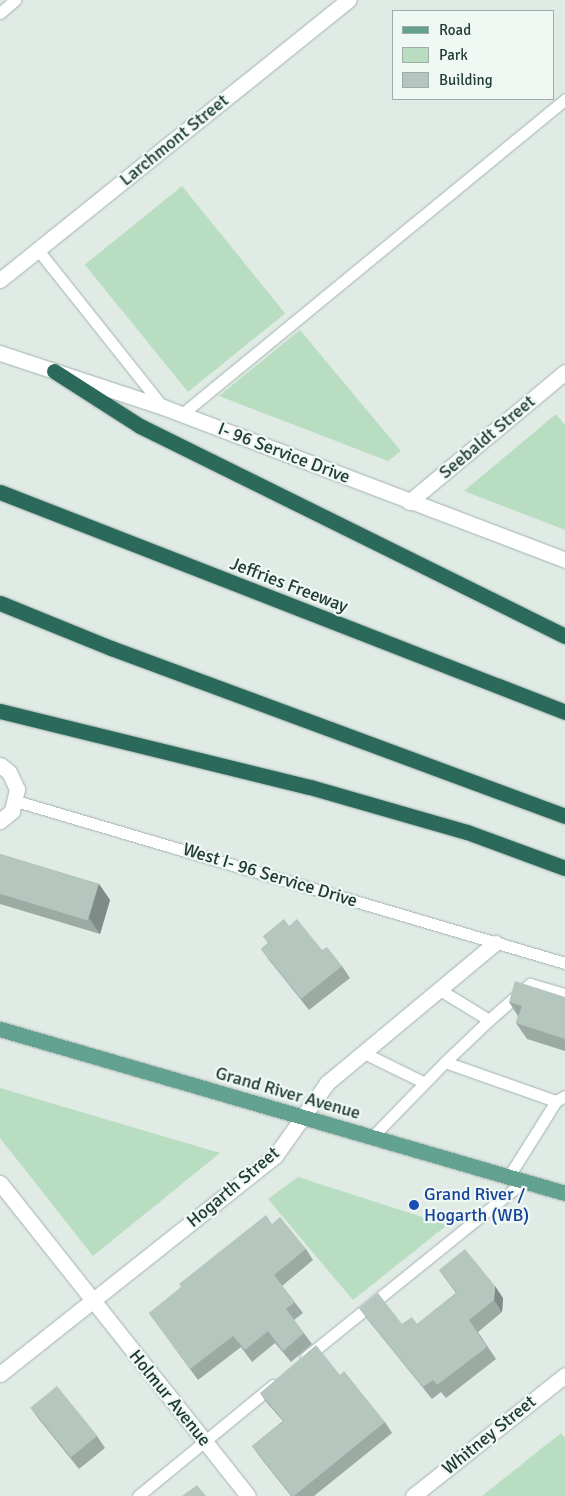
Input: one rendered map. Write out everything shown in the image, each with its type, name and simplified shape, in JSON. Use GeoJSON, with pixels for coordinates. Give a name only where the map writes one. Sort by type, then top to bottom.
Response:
{"type":"FeatureCollection","features":[{"type":"Feature","properties":{"kind":"highway"},"geometry":{"type":"LineString","coordinates":[[54,371],[140,426],[565,636]]}},
{"type":"Feature","properties":{"kind":"highway","name":"Jeffries Freeway"},"geometry":{"type":"LineString","coordinates":[[0,492],[565,712]]}},
{"type":"Feature","properties":{"kind":"highway"},"geometry":{"type":"LineString","coordinates":[[0,603],[111,648],[565,816]]}},
{"type":"Feature","properties":{"kind":"highway"},"geometry":{"type":"LineString","coordinates":[[0,711],[310,787],[467,832],[565,868]]}},
{"type":"Feature","properties":{"kind":"main road","name":"Grand River Avenue"},"geometry":{"type":"LineString","coordinates":[[0,1028],[565,1193]]}},
{"type":"Feature","properties":{"kind":"street","name":"Larchmont Street"},"geometry":{"type":"LineString","coordinates":[[0,280],[348,0]]}},
{"type":"Feature","properties":{"kind":"street","name":"I- 96 Service Drive"},"geometry":{"type":"LineString","coordinates":[[0,353],[163,407],[565,560]]}},
{"type":"Feature","properties":{"kind":"street","name":"Seebaldt Street"},"geometry":{"type":"LineString","coordinates":[[409,502],[565,372]]}},
{"type":"Feature","properties":{"kind":"street"},"geometry":{"type":"LineString","coordinates":[[0,765],[14,780],[16,800],[12,811],[0,821]]}},
{"type":"Feature","properties":{"kind":"street","name":"Hogarth Street"},"geometry":{"type":"LineString","coordinates":[[0,1374],[275,1156],[328,1083],[494,943]]}},
{"type":"Feature","properties":{"kind":"street","name":"Holmur Avenue"},"geometry":{"type":"LineString","coordinates":[[0,1183],[248,1496]]}},
{"type":"Feature","properties":{"kind":"street","name":"Whitney Street"},"geometry":{"type":"LineString","coordinates":[[413,1496],[565,1375]]}},
{"type":"Feature","properties":{"kind":"lane"},"geometry":{"type":"LineString","coordinates":[[0,13],[16,0]]}},
{"type":"Feature","properties":{"kind":"lane"},"geometry":{"type":"LineString","coordinates":[[182,414],[565,99]]}},
{"type":"Feature","properties":{"kind":"lane"},"geometry":{"type":"LineString","coordinates":[[38,250],[163,407]]}},
{"type":"Feature","properties":{"kind":"lane","name":"West I- 96 Service Drive"},"geometry":{"type":"LineString","coordinates":[[16,800],[494,943],[565,962]]}},
{"type":"Feature","properties":{"kind":"lane"},"geometry":{"type":"LineString","coordinates":[[372,1137],[423,1082],[530,984],[565,994]]}},
{"type":"Feature","properties":{"kind":"lane"},"geometry":{"type":"LineString","coordinates":[[440,990],[489,1020]]}},
{"type":"Feature","properties":{"kind":"lane"},"geometry":{"type":"LineString","coordinates":[[364,1053],[423,1082]]}},
{"type":"Feature","properties":{"kind":"lane"},"geometry":{"type":"LineString","coordinates":[[445,1062],[561,1099],[509,1176]]}},
{"type":"Feature","properties":{"kind":"lane"},"geometry":{"type":"LineString","coordinates":[[138,1496],[524,1180]]}},
{"type":"Feature","properties":{"kind":"green space"},"geometry":{"type":"Polygon","coordinates":[[[182,186],[285,313],[188,392],[85,265],[182,186]]]}},
{"type":"Feature","properties":{"kind":"green space"},"geometry":{"type":"Polygon","coordinates":[[[300,330],[401,451],[388,461],[219,396],[300,330]]]}},
{"type":"Feature","properties":{"kind":"green space"},"geometry":{"type":"Polygon","coordinates":[[[556,414],[565,425],[565,530],[464,491],[556,414]]]}},
{"type":"Feature","properties":{"kind":"green space"},"geometry":{"type":"Polygon","coordinates":[[[0,1088],[220,1153],[93,1256],[0,1138],[0,1088]]]}},
{"type":"Feature","properties":{"kind":"green space"},"geometry":{"type":"Polygon","coordinates":[[[298,1177],[447,1225],[353,1300],[268,1199],[298,1177]]]}},
{"type":"Feature","properties":{"kind":"green space"},"geometry":{"type":"Polygon","coordinates":[[[561,1433],[565,1438],[565,1496],[482,1496],[561,1433]]]}},
{"type":"Feature","properties":{"kind":"building"},"geometry":{"type":"Polygon","coordinates":[[[0,854],[98,884],[87,920],[0,894],[0,854]]]}},
{"type":"Feature","properties":{"kind":"building"},"geometry":{"type":"Polygon","coordinates":[[[284,919],[289,926],[297,919],[322,950],[327,947],[342,966],[301,999],[261,949],[268,943],[263,936],[284,919]]]}},
{"type":"Feature","properties":{"kind":"building"},"geometry":{"type":"Polygon","coordinates":[[[515,981],[565,997],[565,1039],[516,1023],[522,1006],[509,1002],[515,981]]]}},
{"type":"Feature","properties":{"kind":"building"},"geometry":{"type":"Polygon","coordinates":[[[266,1215],[272,1224],[280,1217],[306,1249],[274,1275],[295,1302],[286,1309],[304,1333],[283,1351],[268,1331],[245,1350],[233,1336],[190,1369],[149,1313],[181,1287],[179,1284],[266,1215]]]}},
{"type":"Feature","properties":{"kind":"building"},"geometry":{"type":"Polygon","coordinates":[[[465,1249],[495,1286],[494,1300],[469,1320],[487,1347],[437,1385],[433,1380],[423,1387],[359,1308],[378,1293],[402,1324],[412,1317],[417,1324],[457,1293],[439,1270],[465,1249]]]}},
{"type":"Feature","properties":{"kind":"building"},"geometry":{"type":"Polygon","coordinates":[[[316,1345],[340,1375],[344,1371],[385,1422],[292,1496],[252,1446],[284,1421],[260,1393],[316,1345]]]}},
{"type":"Feature","properties":{"kind":"building"},"geometry":{"type":"Polygon","coordinates":[[[57,1386],[97,1436],[71,1457],[31,1407],[57,1386]]]}},
{"type":"Feature","properties":{"kind":"building"},"geometry":{"type":"Polygon","coordinates":[[[197,1485],[206,1496],[182,1496],[197,1485]]]}},
{"type":"Feature","properties":{"kind":"place","name":"Grand River / Hogarth (WB)"},"geometry":{"type":"Point","coordinates":[414,1205]}}]}
